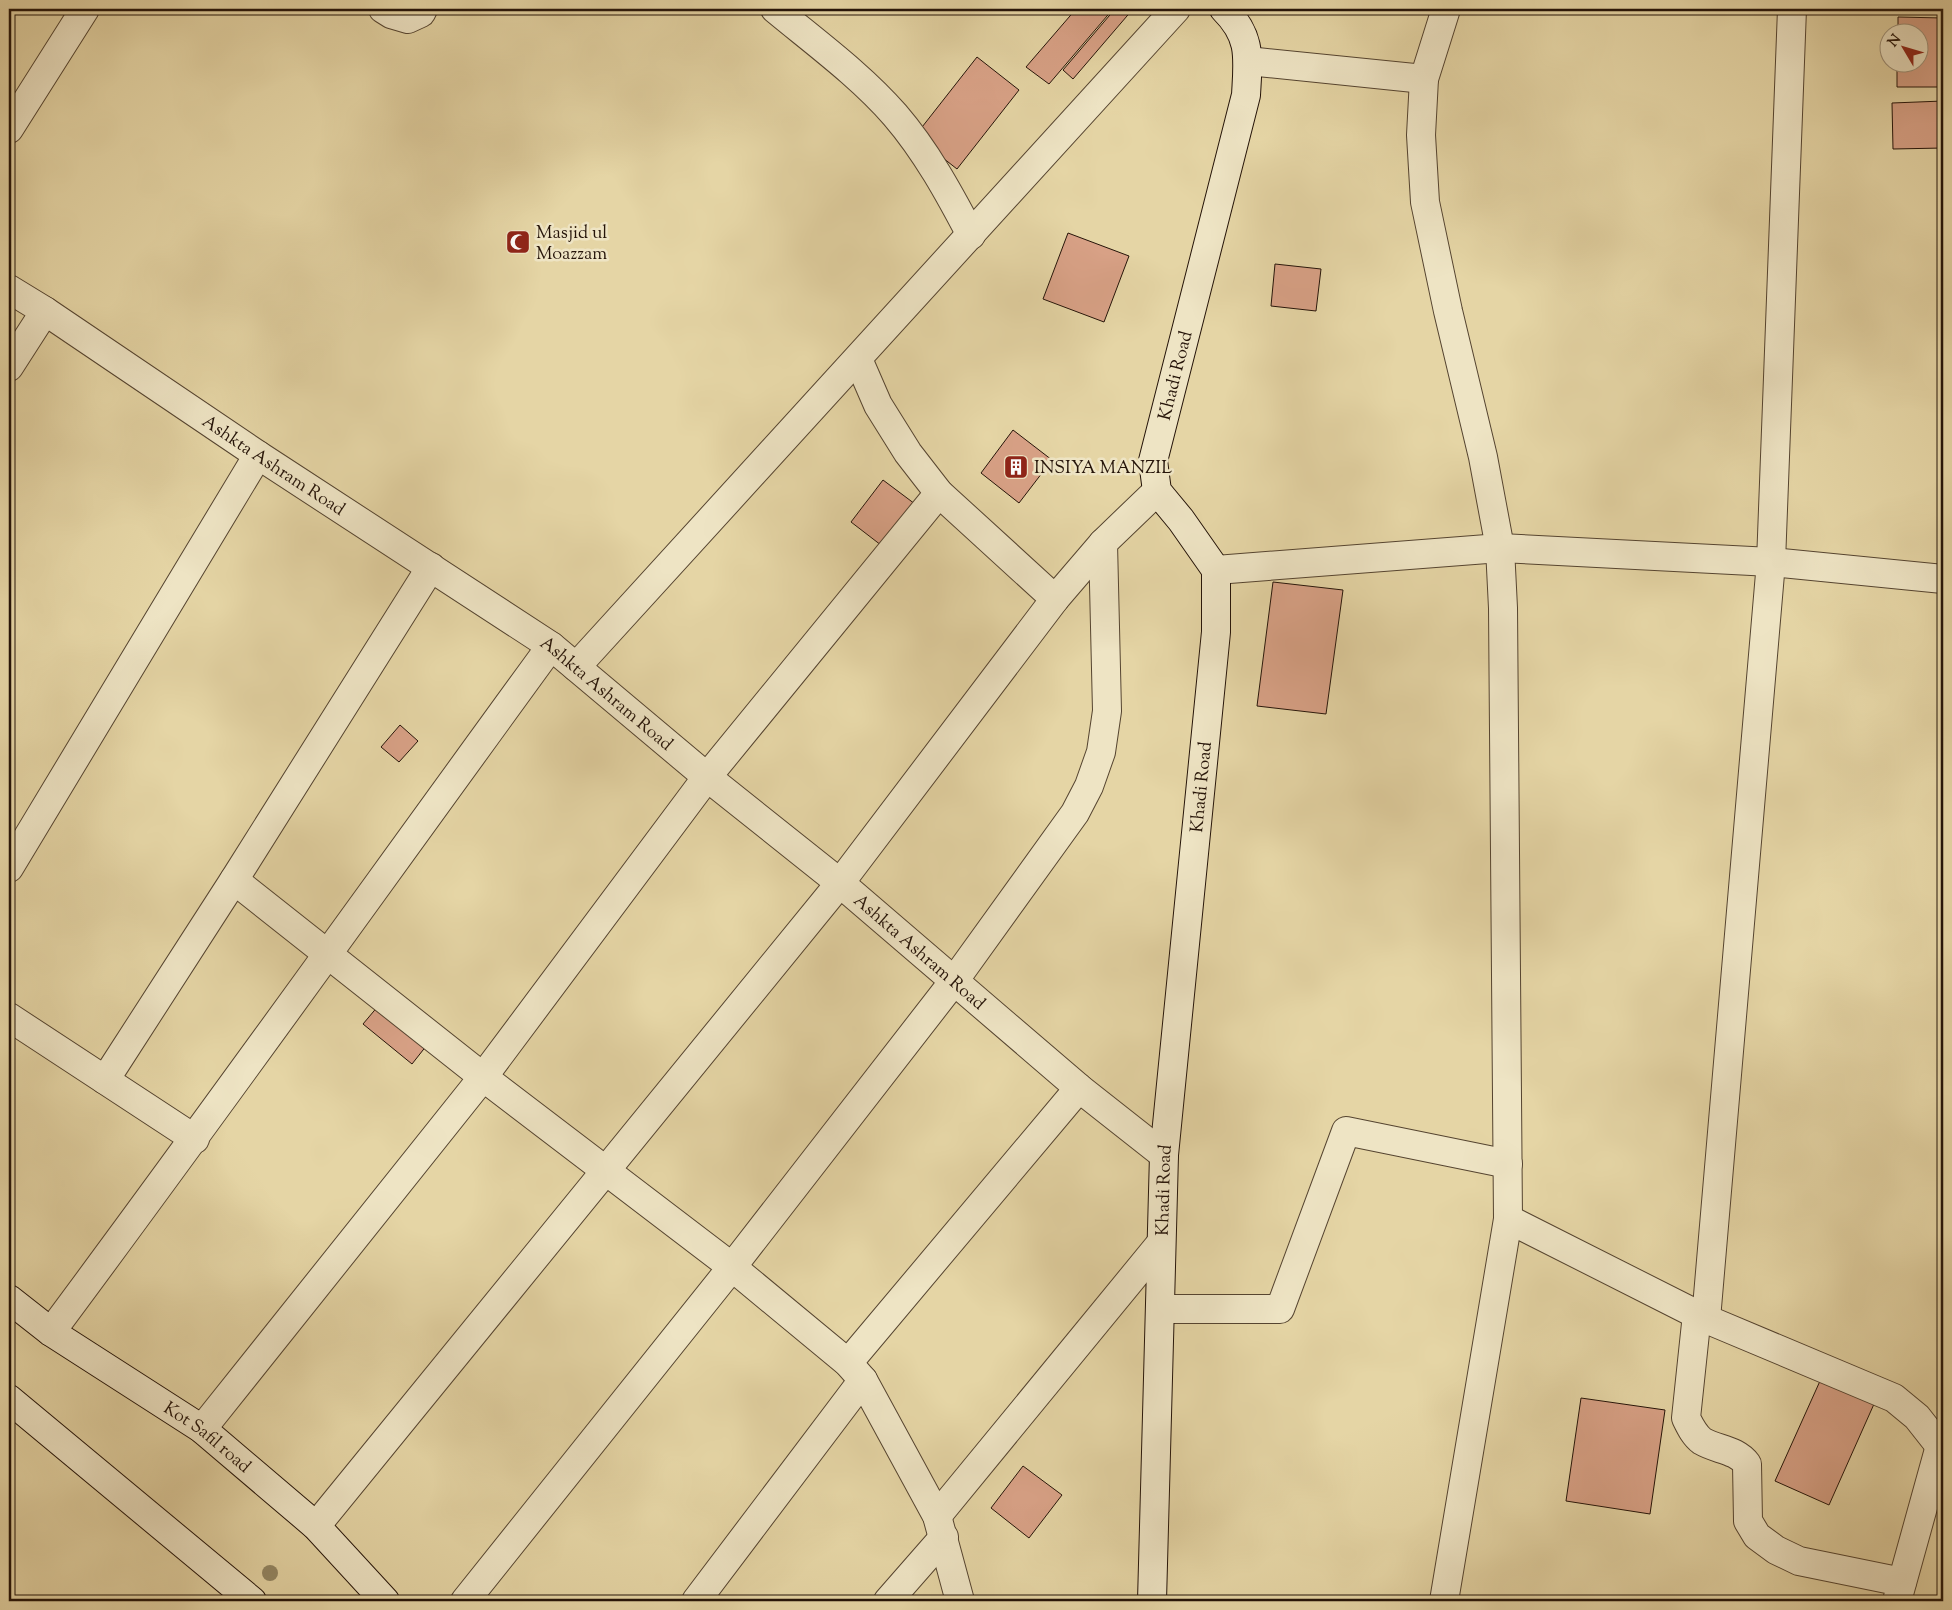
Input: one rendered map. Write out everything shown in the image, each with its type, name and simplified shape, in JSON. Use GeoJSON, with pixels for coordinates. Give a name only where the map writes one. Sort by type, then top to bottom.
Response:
{"type":"FeatureCollection","features":[{"type":"Feature","properties":{"kind":"street"},"geometry":{"type":"LineString","coordinates":[[9,129],[85,9]]}},
{"type":"Feature","properties":{"kind":"street"},"geometry":{"type":"LineString","coordinates":[[383,9],[391,14],[408,19],[421,13],[423,9]]}},
{"type":"Feature","properties":{"kind":"street"},"geometry":{"type":"LineString","coordinates":[[775,9],[850,70],[896,116],[941,178],[971,235]]}},
{"type":"Feature","properties":{"kind":"street"},"geometry":{"type":"LineString","coordinates":[[576,667],[1176,9]]}},
{"type":"Feature","properties":{"kind":"street","name":"Khadi Road"},"geometry":{"type":"LineString","coordinates":[[1157,491],[1152,461],[1246,95],[1248,61],[1244,36],[1233,18],[1224,9]]}},
{"type":"Feature","properties":{"kind":"street"},"geometry":{"type":"LineString","coordinates":[[1444,1601],[1508,1219],[1500,548],[1483,457],[1448,311],[1425,202],[1421,135],[1424,79],[1446,9]]}},
{"type":"Feature","properties":{"kind":"street"},"geometry":{"type":"LineString","coordinates":[[1508,1219],[1702,1316],[1894,1398],[1918,1417],[1942,1444],[1899,1592],[1799,1561],[1776,1550],[1757,1536],[1748,1521],[1747,1464],[1742,1457],[1735,1453],[1702,1441],[1692,1431],[1686,1418],[1702,1316],[1770,562],[1792,9]]}},
{"type":"Feature","properties":{"kind":"street"},"geometry":{"type":"LineString","coordinates":[[1248,61],[1424,79]]}},
{"type":"Feature","properties":{"kind":"street","name":"Ashkta Ashram Road"},"geometry":{"type":"LineString","coordinates":[[9,289],[45,311],[258,455],[551,646],[708,777],[840,883],[1079,1088],[1164,1155]]}},
{"type":"Feature","properties":{"kind":"street"},"geometry":{"type":"LineString","coordinates":[[9,367],[45,311]]}},
{"type":"Feature","properties":{"kind":"street"},"geometry":{"type":"LineString","coordinates":[[858,359],[878,405],[908,453],[939,493],[1056,599]]}},
{"type":"Feature","properties":{"kind":"street"},"geometry":{"type":"LineString","coordinates":[[9,868],[258,455]]}},
{"type":"Feature","properties":{"kind":"street"},"geometry":{"type":"LineString","coordinates":[[316,1526],[840,883],[1056,599],[1103,543],[1157,491],[1181,520],[1216,570],[1500,548],[1770,562],[1943,579]]}},
{"type":"Feature","properties":{"kind":"street"},"geometry":{"type":"LineString","coordinates":[[202,1429],[483,1077],[708,777],[939,493]]}},
{"type":"Feature","properties":{"kind":"street"},"geometry":{"type":"LineString","coordinates":[[465,1601],[732,1267],[954,981],[1075,813],[1092,778],[1101,752],[1107,711],[1103,543]]}},
{"type":"Feature","properties":{"kind":"street"},"geometry":{"type":"LineString","coordinates":[[105,1080],[234,880],[431,567]]}},
{"type":"Feature","properties":{"kind":"street","name":"Khadi Road"},"geometry":{"type":"LineString","coordinates":[[1152,1601],[1164,1155],[1216,632],[1216,570]]}},
{"type":"Feature","properties":{"kind":"street"},"geometry":{"type":"LineString","coordinates":[[51,1332],[195,1139],[327,953],[551,646]]}},
{"type":"Feature","properties":{"kind":"street"},"geometry":{"type":"LineString","coordinates":[[234,880],[483,1077],[732,1267],[855,1372],[940,1526],[960,1601]]}},
{"type":"Feature","properties":{"kind":"street"},"geometry":{"type":"LineString","coordinates":[[9,1017],[195,1139]]}},
{"type":"Feature","properties":{"kind":"street"},"geometry":{"type":"LineString","coordinates":[[696,1601],[855,1372],[1079,1088]]}},
{"type":"Feature","properties":{"kind":"street"},"geometry":{"type":"LineString","coordinates":[[1160,1309],[1280,1309],[1346,1131],[1508,1164]]}},
{"type":"Feature","properties":{"kind":"street"},"geometry":{"type":"LineString","coordinates":[[888,1601],[940,1526],[1161,1243]]}},
{"type":"Feature","properties":{"kind":"street","name":"Kot Safil road"},"geometry":{"type":"LineString","coordinates":[[9,1299],[51,1332],[202,1429],[316,1526],[385,1601]]}},
{"type":"Feature","properties":{"kind":"street"},"geometry":{"type":"LineString","coordinates":[[9,1399],[252,1601]]}},
{"type":"Feature","properties":{"kind":"building"},"geometry":{"type":"Polygon","coordinates":[[[1076,9],[1113,9],[1049,84],[1026,67],[1076,9]]]}},
{"type":"Feature","properties":{"kind":"building"},"geometry":{"type":"Polygon","coordinates":[[[1115,9],[1133,9],[1073,79],[1063,70],[1115,9]]]}},
{"type":"Feature","properties":{"kind":"building"},"geometry":{"type":"Polygon","coordinates":[[[1898,17],[1943,18],[1943,87],[1897,87],[1897,72],[1930,72],[1930,22],[1898,22],[1898,17]]]}},
{"type":"Feature","properties":{"kind":"building"},"geometry":{"type":"Polygon","coordinates":[[[977,57],[1019,90],[957,169],[915,136],[977,57]]]}},
{"type":"Feature","properties":{"kind":"building"},"geometry":{"type":"Polygon","coordinates":[[[1943,101],[1943,148],[1893,149],[1892,103],[1943,101]]]}},
{"type":"Feature","properties":{"kind":"building"},"geometry":{"type":"Polygon","coordinates":[[[1068,233],[1129,256],[1104,322],[1043,299],[1068,233]]]}},
{"type":"Feature","properties":{"kind":"building"},"geometry":{"type":"Polygon","coordinates":[[[1275,264],[1321,269],[1316,311],[1271,306],[1275,264]]]}},
{"type":"Feature","properties":{"kind":"building","name":"INSIYA MANZIL"},"geometry":{"type":"Polygon","coordinates":[[[1013,430],[1052,460],[1019,503],[981,473],[1013,430]]]}},
{"type":"Feature","properties":{"kind":"building"},"geometry":{"type":"Polygon","coordinates":[[[883,480],[923,510],[890,552],[851,522],[883,480]]]}},
{"type":"Feature","properties":{"kind":"building"},"geometry":{"type":"Polygon","coordinates":[[[1273,582],[1343,590],[1326,714],[1257,706],[1273,582]]]}},
{"type":"Feature","properties":{"kind":"building"},"geometry":{"type":"Polygon","coordinates":[[[400,725],[418,741],[399,762],[381,747],[400,725]]]}},
{"type":"Feature","properties":{"kind":"building"},"geometry":{"type":"Polygon","coordinates":[[[379,1005],[427,1045],[412,1064],[363,1024],[379,1005]]]}},
{"type":"Feature","properties":{"kind":"building"},"geometry":{"type":"Polygon","coordinates":[[[1820,1381],[1874,1404],[1829,1505],[1775,1481],[1820,1381]]]}},
{"type":"Feature","properties":{"kind":"building"},"geometry":{"type":"Polygon","coordinates":[[[1581,1398],[1665,1410],[1650,1514],[1566,1501],[1581,1398]]]}},
{"type":"Feature","properties":{"kind":"building"},"geometry":{"type":"Polygon","coordinates":[[[1023,1466],[1062,1495],[1029,1538],[991,1508],[1023,1466]]]}},
{"type":"Feature","properties":{"kind":"place","name":"Masjid ul Moazzam"},"geometry":{"type":"Point","coordinates":[518,242]}},
{"type":"Feature","properties":{"kind":"place","name":"INSIYA MANZIL"},"geometry":{"type":"Point","coordinates":[1016,467]}}]}
